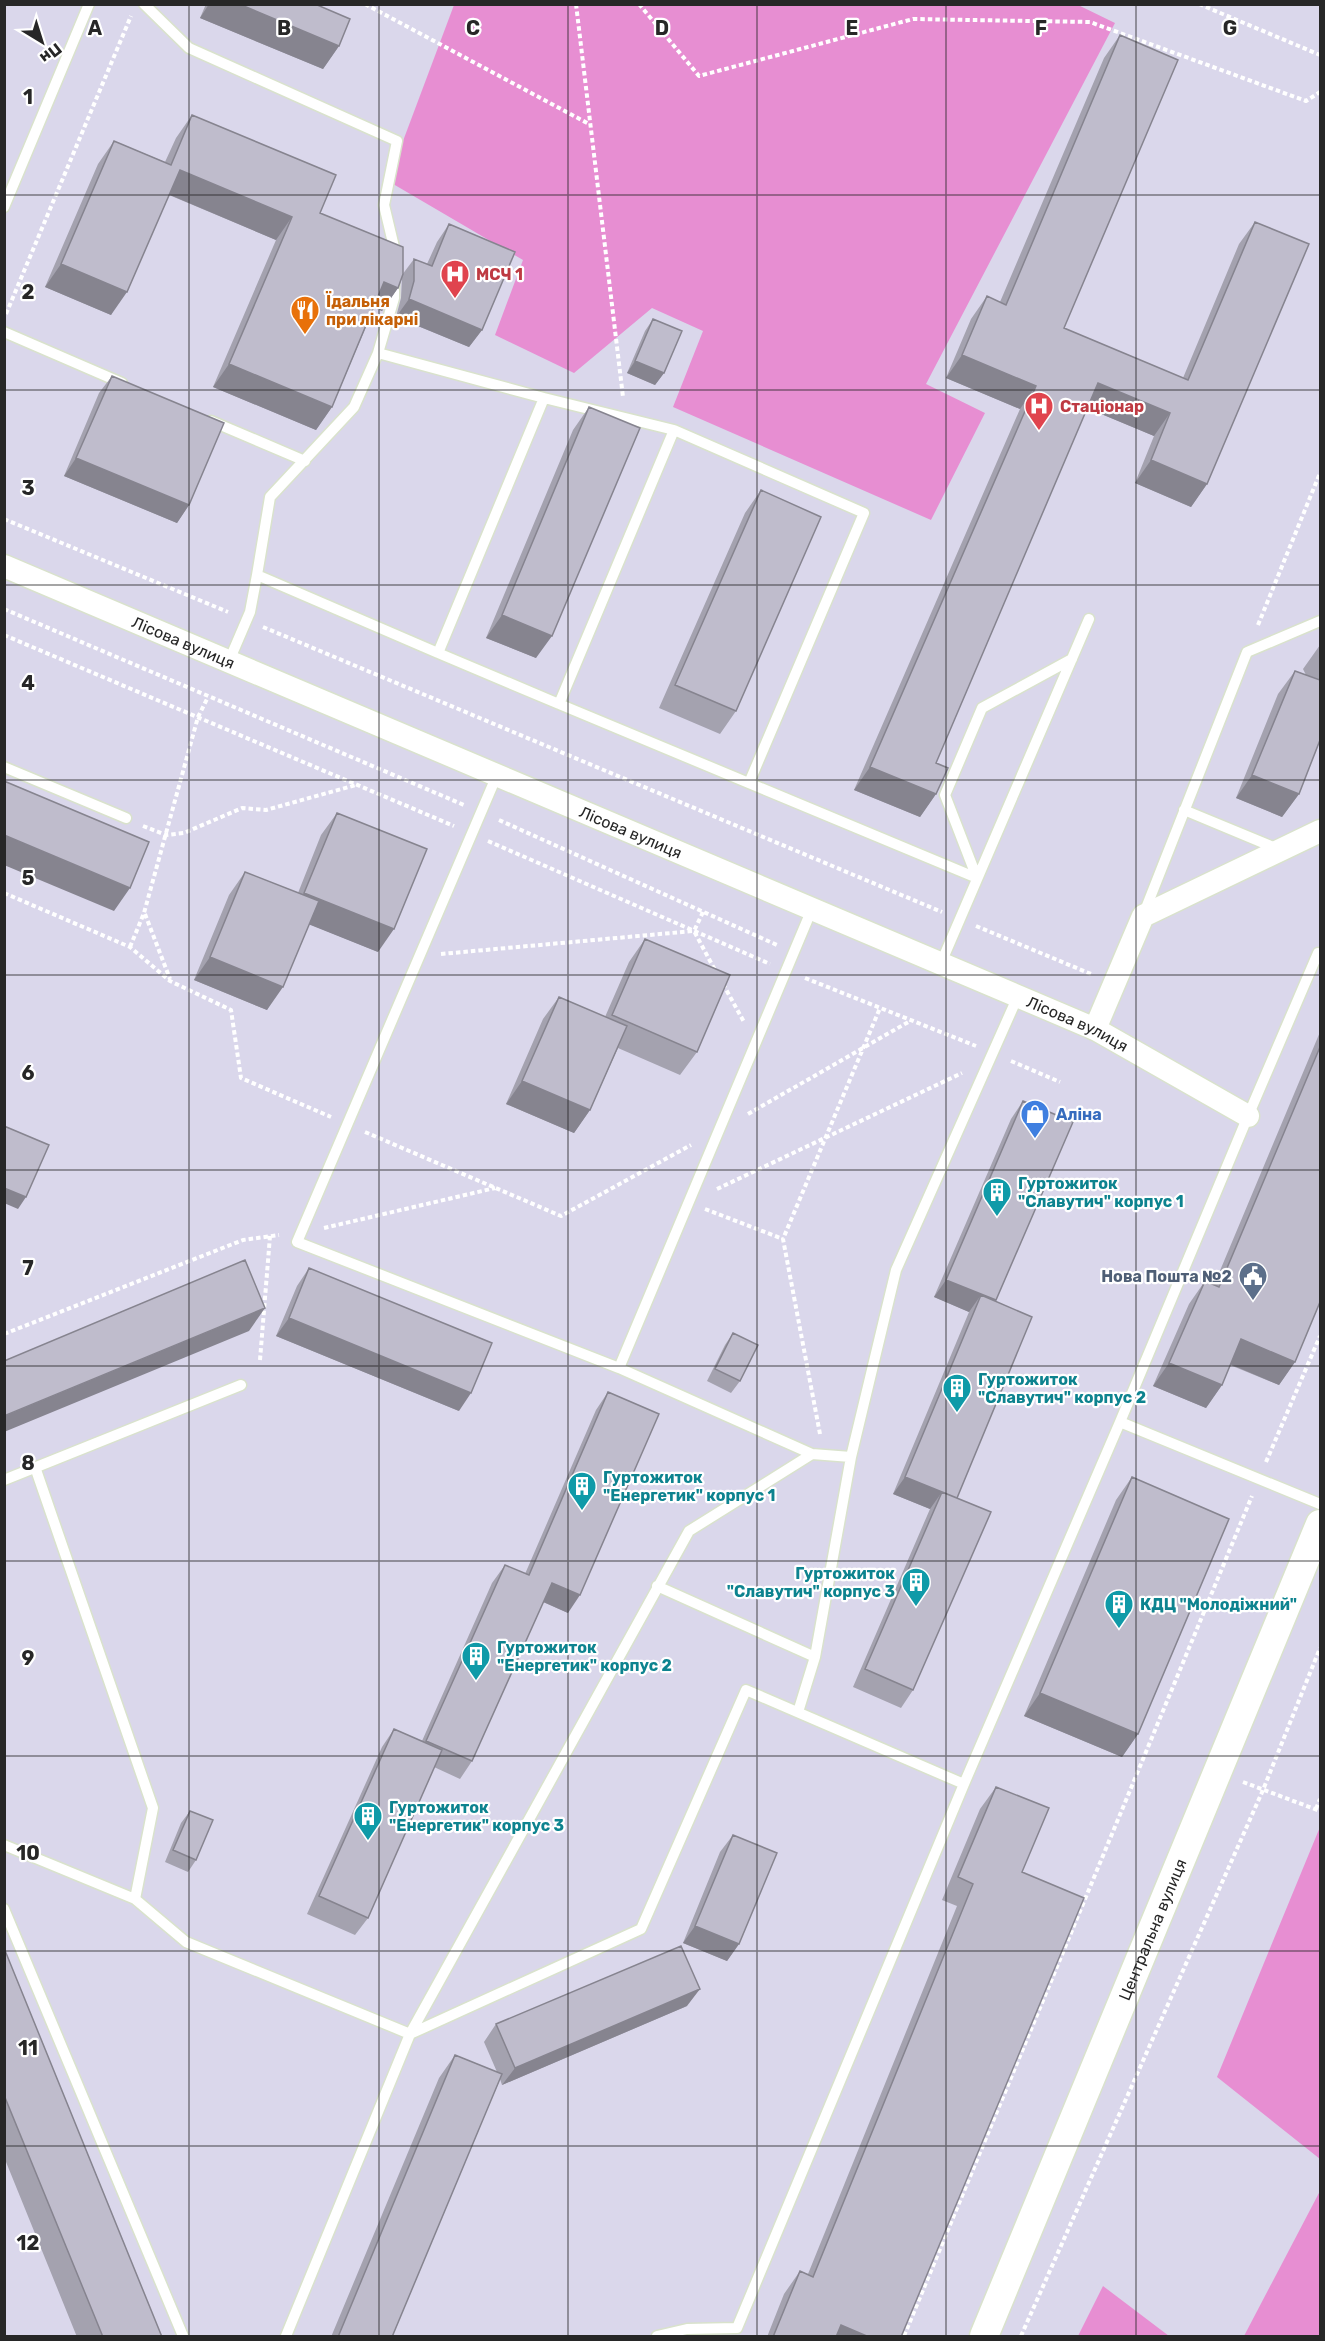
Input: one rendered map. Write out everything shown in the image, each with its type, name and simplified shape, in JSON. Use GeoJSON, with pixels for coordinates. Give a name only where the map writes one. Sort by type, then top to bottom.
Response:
{"type":"FeatureCollection","features":[{"type":"Feature","properties":{"kind":"street","name":"Лісова вулиця"},"geometry":{"type":"LineString","coordinates":[[4,566],[1095,1029],[1248,1116]]}},
{"type":"Feature","properties":{"kind":"street"},"geometry":{"type":"LineString","coordinates":[[1095,1029],[1143,916],[1320,831]]}},
{"type":"Feature","properties":{"kind":"street","name":"Центральна вулиця"},"geometry":{"type":"LineString","coordinates":[[984,2337],[1320,1524]]}},
{"type":"Feature","properties":{"kind":"lane"},"geometry":{"type":"LineString","coordinates":[[4,207],[89,4]]}},
{"type":"Feature","properties":{"kind":"lane"},"geometry":{"type":"LineString","coordinates":[[144,4],[189,48],[397,141],[384,205],[394,247],[394,298],[378,353],[354,407],[270,497],[257,575],[246,620],[229,661]]}},
{"type":"Feature","properties":{"kind":"lane"},"geometry":{"type":"LineString","coordinates":[[4,332],[134,388]]}},
{"type":"Feature","properties":{"kind":"lane"},"geometry":{"type":"LineString","coordinates":[[378,353],[544,399],[674,430],[864,513],[749,783]]}},
{"type":"Feature","properties":{"kind":"lane"},"geometry":{"type":"LineString","coordinates":[[438,653],[544,399]]}},
{"type":"Feature","properties":{"kind":"lane"},"geometry":{"type":"LineString","coordinates":[[198,415],[304,461]]}},
{"type":"Feature","properties":{"kind":"lane"},"geometry":{"type":"LineString","coordinates":[[559,704],[674,430]]}},
{"type":"Feature","properties":{"kind":"lane"},"geometry":{"type":"LineString","coordinates":[[257,575],[977,878]]}},
{"type":"Feature","properties":{"kind":"lane"},"geometry":{"type":"LineString","coordinates":[[941,963],[1089,619]]}},
{"type":"Feature","properties":{"kind":"lane"},"geometry":{"type":"LineString","coordinates":[[1143,916],[1247,652],[1320,621]]}},
{"type":"Feature","properties":{"kind":"lane"},"geometry":{"type":"LineString","coordinates":[[977,878],[945,795],[982,708],[1072,659]]}},
{"type":"Feature","properties":{"kind":"lane"},"geometry":{"type":"LineString","coordinates":[[4,767],[126,818]]}},
{"type":"Feature","properties":{"kind":"lane"},"geometry":{"type":"LineString","coordinates":[[497,774],[297,1242],[619,1368],[812,1454],[851,1457]]}},
{"type":"Feature","properties":{"kind":"lane"},"geometry":{"type":"LineString","coordinates":[[1184,810],[1279,849]]}},
{"type":"Feature","properties":{"kind":"lane"},"geometry":{"type":"LineString","coordinates":[[619,1368],[812,909]]}},
{"type":"Feature","properties":{"kind":"lane"},"geometry":{"type":"LineString","coordinates":[[657,2337],[687,2329],[737,2328],[964,1784],[1318,953]]}},
{"type":"Feature","properties":{"kind":"lane"},"geometry":{"type":"LineString","coordinates":[[798,1712],[814,1657],[851,1457],[896,1270],[1018,996]]}},
{"type":"Feature","properties":{"kind":"lane"},"geometry":{"type":"LineString","coordinates":[[4,1480],[241,1385]]}},
{"type":"Feature","properties":{"kind":"lane"},"geometry":{"type":"LineString","coordinates":[[1120,1422],[1320,1504]]}},
{"type":"Feature","properties":{"kind":"lane"},"geometry":{"type":"LineString","coordinates":[[286,2337],[410,2034],[689,1531],[812,1454]]}},
{"type":"Feature","properties":{"kind":"lane"},"geometry":{"type":"LineString","coordinates":[[35,1467],[153,1808],[135,1899]]}},
{"type":"Feature","properties":{"kind":"lane"},"geometry":{"type":"LineString","coordinates":[[657,1586],[814,1657]]}},
{"type":"Feature","properties":{"kind":"lane"},"geometry":{"type":"LineString","coordinates":[[4,1845],[135,1899],[186,1942],[410,2034],[641,1929],[746,1690],[964,1784]]}},
{"type":"Feature","properties":{"kind":"lane"},"geometry":{"type":"LineString","coordinates":[[4,1909],[183,2337]]}},
{"type":"Feature","properties":{"kind":"path"},"geometry":{"type":"LineString","coordinates":[[366,4],[590,124]]}},
{"type":"Feature","properties":{"kind":"path"},"geometry":{"type":"LineString","coordinates":[[576,4],[625,418]]}},
{"type":"Feature","properties":{"kind":"path"},"geometry":{"type":"LineString","coordinates":[[639,4],[699,76],[913,19],[1090,22],[1306,101],[1320,92]]}},
{"type":"Feature","properties":{"kind":"path"},"geometry":{"type":"LineString","coordinates":[[1199,4],[1320,55]]}},
{"type":"Feature","properties":{"kind":"path"},"geometry":{"type":"LineString","coordinates":[[4,316],[131,15]]}},
{"type":"Feature","properties":{"kind":"path"},"geometry":{"type":"LineString","coordinates":[[1247,652],[1320,473]]}},
{"type":"Feature","properties":{"kind":"path"},"geometry":{"type":"LineString","coordinates":[[4,519],[1114,984]]}},
{"type":"Feature","properties":{"kind":"path"},"geometry":{"type":"LineString","coordinates":[[4,609],[481,812],[794,952]]}},
{"type":"Feature","properties":{"kind":"path"},"geometry":{"type":"LineString","coordinates":[[4,635],[786,971],[1060,1082]]}},
{"type":"Feature","properties":{"kind":"path"},"geometry":{"type":"LineString","coordinates":[[130,947],[144,913],[198,717],[208,696]]}},
{"type":"Feature","properties":{"kind":"path"},"geometry":{"type":"LineString","coordinates":[[126,818],[166,836],[184,833],[242,808],[266,810],[357,785]]}},
{"type":"Feature","properties":{"kind":"path"},"geometry":{"type":"LineString","coordinates":[[4,893],[130,947],[170,981],[231,1010],[241,1078],[561,1216],[911,1021]]}},
{"type":"Feature","properties":{"kind":"path"},"geometry":{"type":"LineString","coordinates":[[694,931],[703,912]]}},
{"type":"Feature","properties":{"kind":"path"},"geometry":{"type":"LineString","coordinates":[[144,913],[170,981]]}},
{"type":"Feature","properties":{"kind":"path"},"geometry":{"type":"LineString","coordinates":[[419,956],[694,931]]}},
{"type":"Feature","properties":{"kind":"path"},"geometry":{"type":"LineString","coordinates":[[694,931],[755,1044]]}},
{"type":"Feature","properties":{"kind":"path"},"geometry":{"type":"LineString","coordinates":[[824,1455],[783,1239],[880,1008]]}},
{"type":"Feature","properties":{"kind":"path"},"geometry":{"type":"LineString","coordinates":[[688,1202],[992,1056]]}},
{"type":"Feature","properties":{"kind":"path"},"geometry":{"type":"LineString","coordinates":[[4,1334],[243,1240],[301,1234],[496,1188]]}},
{"type":"Feature","properties":{"kind":"path"},"geometry":{"type":"LineString","coordinates":[[688,1202],[783,1239]]}},
{"type":"Feature","properties":{"kind":"path"},"geometry":{"type":"LineString","coordinates":[[260,1360],[270,1236]]}},
{"type":"Feature","properties":{"kind":"path"},"geometry":{"type":"LineString","coordinates":[[904,2337],[1320,1336]]}},
{"type":"Feature","properties":{"kind":"path"},"geometry":{"type":"LineString","coordinates":[[1021,2337],[1263,1790],[1320,1648]]}},
{"type":"Feature","properties":{"kind":"path"},"geometry":{"type":"LineString","coordinates":[[1218,1771],[1318,1810],[1320,1799]]}},
{"type":"Feature","properties":{"kind":"shaded area"},"geometry":{"type":"Polygon","coordinates":[[[1076,4],[1115,23],[926,384],[985,413],[931,520],[673,407],[703,331],[652,308],[574,373],[495,335],[523,260],[388,181],[454,5],[1076,4]]]}},
{"type":"Feature","properties":{"kind":"shaded area"},"geometry":{"type":"Polygon","coordinates":[[[1320,1827],[1320,2159],[1217,2077],[1320,1827]]]}},
{"type":"Feature","properties":{"kind":"shaded area"},"geometry":{"type":"Polygon","coordinates":[[[1320,2191],[1320,2336],[1244,2336],[1320,2191]]]}},
{"type":"Feature","properties":{"kind":"shaded area"},"geometry":{"type":"Polygon","coordinates":[[[1103,2286],[1169,2336],[1078,2336],[1103,2286]]]}},
{"type":"Feature","properties":{"kind":"building"},"geometry":{"type":"Polygon","coordinates":[[[239,4],[315,4],[350,19],[339,46],[239,4]]]}},
{"type":"Feature","properties":{"kind":"building"},"geometry":{"type":"Polygon","coordinates":[[[1120,35],[1178,60],[1064,328],[1188,380],[1255,222],[1309,244],[1207,484],[1151,460],[1170,413],[1098,383],[936,763],[948,768],[936,794],[870,767],[1036,386],[962,355],[987,296],[1006,305],[1120,35]]]}},
{"type":"Feature","properties":{"kind":"building"},"geometry":{"type":"Polygon","coordinates":[[[192,115],[336,175],[320,213],[403,247],[403,274],[398,288],[384,282],[332,407],[229,364],[292,217],[180,170],[127,292],[61,264],[114,141],[171,165],[192,115]]]}},
{"type":"Feature","properties":{"kind":"building"},"geometry":{"type":"Polygon","coordinates":[[[449,224],[515,252],[482,330],[409,299],[414,281],[414,259],[432,266],[449,224]]]}},
{"type":"Feature","properties":{"kind":"building"},"geometry":{"type":"Polygon","coordinates":[[[653,319],[682,331],[664,373],[635,361],[653,319]]]}},
{"type":"Feature","properties":{"kind":"building"},"geometry":{"type":"Polygon","coordinates":[[[112,376],[224,423],[189,505],[76,458],[112,376]]]}},
{"type":"Feature","properties":{"kind":"building"},"geometry":{"type":"Polygon","coordinates":[[[589,407],[640,428],[552,636],[502,615],[589,407]]]}},
{"type":"Feature","properties":{"kind":"building"},"geometry":{"type":"Polygon","coordinates":[[[761,490],[821,517],[736,711],[675,685],[761,490]]]}},
{"type":"Feature","properties":{"kind":"building"},"geometry":{"type":"Polygon","coordinates":[[[1295,671],[1320,680],[1320,740],[1299,794],[1252,775],[1295,671]]]}},
{"type":"Feature","properties":{"kind":"building"},"geometry":{"type":"Polygon","coordinates":[[[4,781],[149,842],[130,888],[4,835],[4,781]]]}},
{"type":"Feature","properties":{"kind":"building"},"geometry":{"type":"Polygon","coordinates":[[[337,813],[427,849],[394,929],[304,893],[337,813]]]}},
{"type":"Feature","properties":{"kind":"building"},"geometry":{"type":"Polygon","coordinates":[[[245,872],[319,901],[283,987],[210,957],[245,872]]]}},
{"type":"Feature","properties":{"kind":"building"},"geometry":{"type":"Polygon","coordinates":[[[645,939],[730,975],[697,1052],[612,1015],[645,939]]]}},
{"type":"Feature","properties":{"kind":"building"},"geometry":{"type":"Polygon","coordinates":[[[559,997],[627,1026],[590,1110],[522,1081],[559,997]]]}},
{"type":"Feature","properties":{"kind":"building"},"geometry":{"type":"Polygon","coordinates":[[[1320,1047],[1320,1302],[1295,1362],[1241,1339],[1222,1385],[1169,1363],[1205,1281],[1219,1287],[1320,1047]]]}},
{"type":"Feature","properties":{"kind":"building","name":"Гуртожиток \"Славутич\" корпус 1"},"geometry":{"type":"Polygon","coordinates":[[[1023,1101],[1073,1122],[996,1300],[946,1280],[1023,1101]]]}},
{"type":"Feature","properties":{"kind":"building"},"geometry":{"type":"Polygon","coordinates":[[[4,1126],[49,1145],[26,1197],[4,1188],[4,1126]]]}},
{"type":"Feature","properties":{"kind":"building"},"geometry":{"type":"Polygon","coordinates":[[[245,1260],[265,1308],[4,1416],[4,1361],[245,1260]]]}},
{"type":"Feature","properties":{"kind":"building"},"geometry":{"type":"Polygon","coordinates":[[[309,1268],[492,1343],[471,1393],[289,1318],[309,1268]]]}},
{"type":"Feature","properties":{"kind":"building","name":"Гуртожиток \"Славутич\" корпус 2"},"geometry":{"type":"Polygon","coordinates":[[[981,1295],[1032,1317],[957,1498],[905,1477],[981,1295]]]}},
{"type":"Feature","properties":{"kind":"building"},"geometry":{"type":"Polygon","coordinates":[[[733,1333],[758,1345],[740,1381],[715,1369],[733,1333]]]}},
{"type":"Feature","properties":{"kind":"building"},"geometry":{"type":"Polygon","coordinates":[[[608,1392],[659,1414],[580,1595],[552,1583],[472,1761],[426,1741],[505,1565],[529,1575],[608,1392]]]}},
{"type":"Feature","properties":{"kind":"building","name":"КДЦ \"Молодіжний\""},"geometry":{"type":"Polygon","coordinates":[[[1132,1477],[1229,1519],[1138,1734],[1040,1693],[1132,1477]]]}},
{"type":"Feature","properties":{"kind":"building","name":"Гуртожиток \"Славутич\" корпус 3"},"geometry":{"type":"Polygon","coordinates":[[[942,1492],[991,1512],[913,1690],[865,1669],[942,1492]]]}},
{"type":"Feature","properties":{"kind":"building","name":"Гуртожиток \"Енергетик\" корпус 3"},"geometry":{"type":"Polygon","coordinates":[[[394,1729],[442,1750],[368,1918],[319,1896],[394,1729]]]}},
{"type":"Feature","properties":{"kind":"building"},"geometry":{"type":"Polygon","coordinates":[[[996,1787],[1049,1808],[1022,1872],[1084,1898],[901,2337],[869,2337],[841,2325],[836,2337],[773,2337],[800,2271],[813,2277],[973,1884],[958,1877],[996,1787]]]}},
{"type":"Feature","properties":{"kind":"building"},"geometry":{"type":"Polygon","coordinates":[[[190,1811],[213,1820],[196,1860],[173,1850],[190,1811]]]}},
{"type":"Feature","properties":{"kind":"building"},"geometry":{"type":"Polygon","coordinates":[[[733,1835],[777,1853],[739,1944],[695,1926],[733,1835]]]}},
{"type":"Feature","properties":{"kind":"building"},"geometry":{"type":"Polygon","coordinates":[[[681,1946],[700,1989],[515,2068],[496,2024],[681,1946]]]}},
{"type":"Feature","properties":{"kind":"building"},"geometry":{"type":"Polygon","coordinates":[[[4,1948],[162,2337],[103,2337],[4,2095],[4,1948]]]}},
{"type":"Feature","properties":{"kind":"building"},"geometry":{"type":"Polygon","coordinates":[[[455,2055],[502,2074],[392,2337],[338,2337],[455,2055]]]}},
{"type":"Feature","properties":{"kind":"place","name":"МСЧ 1"},"geometry":{"type":"Point","coordinates":[455,300]}},
{"type":"Feature","properties":{"kind":"place","name":"Їдальня при лікарні"},"geometry":{"type":"Point","coordinates":[305,336]}},
{"type":"Feature","properties":{"kind":"place","name":"Стаціонар"},"geometry":{"type":"Point","coordinates":[1039,432]}},
{"type":"Feature","properties":{"kind":"place","name":"Аліна"},"geometry":{"type":"Point","coordinates":[1035,1140]}},
{"type":"Feature","properties":{"kind":"place","name":"Гуртожиток \"Славутич\" корпус 1"},"geometry":{"type":"Point","coordinates":[997,1218]}},
{"type":"Feature","properties":{"kind":"place","name":"Нова Пошта №2"},"geometry":{"type":"Point","coordinates":[1253,1302]}},
{"type":"Feature","properties":{"kind":"place","name":"Гуртожиток \"Славутич\" корпус 2"},"geometry":{"type":"Point","coordinates":[957,1414]}},
{"type":"Feature","properties":{"kind":"place","name":"Гуртожиток \"Енергетик\" корпус 1"},"geometry":{"type":"Point","coordinates":[582,1512]}},
{"type":"Feature","properties":{"kind":"place","name":"Гуртожиток \"Славутич\" корпус 3"},"geometry":{"type":"Point","coordinates":[916,1608]}},
{"type":"Feature","properties":{"kind":"place","name":"КДЦ \"Молодіжний\""},"geometry":{"type":"Point","coordinates":[1119,1630]}},
{"type":"Feature","properties":{"kind":"place","name":"Гуртожиток \"Енергетик\" корпус 2"},"geometry":{"type":"Point","coordinates":[476,1682]}},
{"type":"Feature","properties":{"kind":"place","name":"Гуртожиток \"Енергетик\" корпус 3"},"geometry":{"type":"Point","coordinates":[368,1842]}}]}
